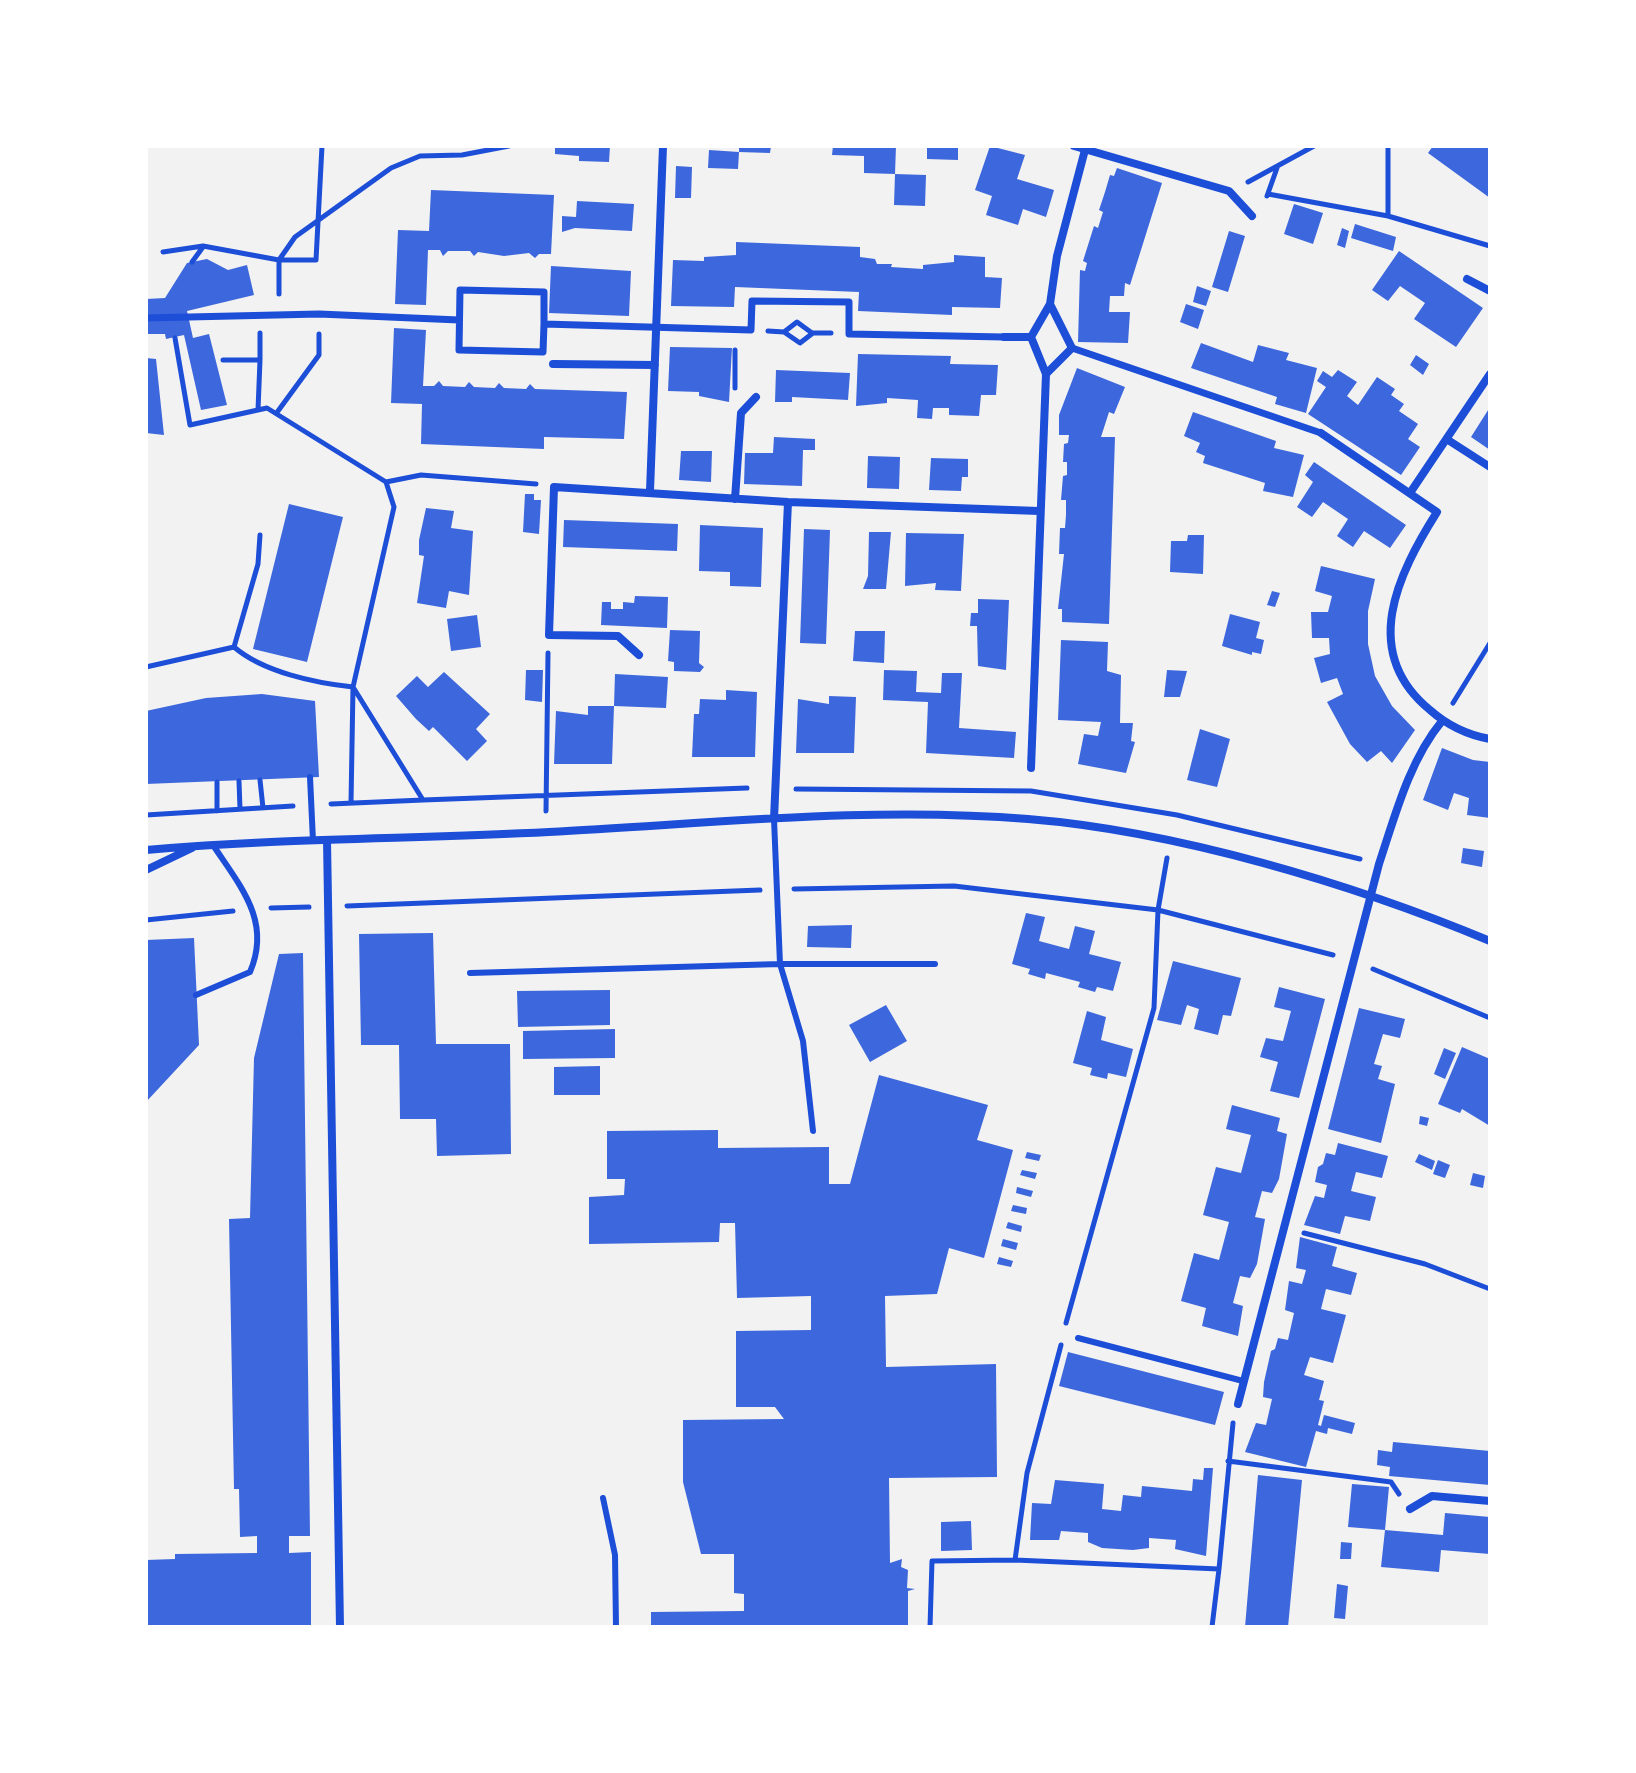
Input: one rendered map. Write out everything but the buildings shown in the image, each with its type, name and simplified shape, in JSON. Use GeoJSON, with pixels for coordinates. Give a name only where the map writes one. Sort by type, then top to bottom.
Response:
{"type":"FeatureCollection","features":[{"type":"Feature","properties":{"kind":"street"},"geometry":{"type":"LineString","coordinates":[[650,491],[663,146]]}},
{"type":"Feature","properties":{"kind":"street"},"geometry":{"type":"LineString","coordinates":[[1074,146],[1229,191],[1252,216]]}},
{"type":"Feature","properties":{"kind":"street"},"geometry":{"type":"LineString","coordinates":[[1031,337],[1050,304],[1057,256],[1086,148]]}},
{"type":"Feature","properties":{"kind":"street"},"geometry":{"type":"LineString","coordinates":[[1467,279],[1490,291]]}},
{"type":"Feature","properties":{"kind":"street"},"geometry":{"type":"LineString","coordinates":[[460,290],[544,292],[544,324],[543,352],[459,350],[460,290]]}},
{"type":"Feature","properties":{"kind":"street"},"geometry":{"type":"LineString","coordinates":[[544,324],[751,330],[752,301],[849,302],[849,334],[1031,337]]}},
{"type":"Feature","properties":{"kind":"street"},"geometry":{"type":"LineString","coordinates":[[1050,304],[1072,348],[1321,433],[1437,512],[1407,560],[1390,617],[1391,648],[1410,689],[1442,721],[1464,732],[1490,739]]}},
{"type":"Feature","properties":{"kind":"street"},"geometry":{"type":"LineString","coordinates":[[146,318],[279,315],[459,320]]}},
{"type":"Feature","properties":{"kind":"street"},"geometry":{"type":"LineString","coordinates":[[1031,337],[1046,374],[1031,768]]}},
{"type":"Feature","properties":{"kind":"street"},"geometry":{"type":"LineString","coordinates":[[1046,374],[1072,348]]}},
{"type":"Feature","properties":{"kind":"street"},"geometry":{"type":"LineString","coordinates":[[553,364],[655,365]]}},
{"type":"Feature","properties":{"kind":"street"},"geometry":{"type":"LineString","coordinates":[[1410,493],[1490,374]]}},
{"type":"Feature","properties":{"kind":"street"},"geometry":{"type":"LineString","coordinates":[[735,499],[741,413],[756,397]]}},
{"type":"Feature","properties":{"kind":"street"},"geometry":{"type":"LineString","coordinates":[[1448,440],[1490,467]]}},
{"type":"Feature","properties":{"kind":"street"},"geometry":{"type":"LineString","coordinates":[[639,655],[618,636],[549,635],[554,487],[788,502],[1039,511]]}},
{"type":"Feature","properties":{"kind":"street"},"geometry":{"type":"LineString","coordinates":[[774,819],[788,502]]}},
{"type":"Feature","properties":{"kind":"street"},"geometry":{"type":"LineString","coordinates":[[1238,1404],[1371,897],[1401,797],[1432,733],[1442,721]]}},
{"type":"Feature","properties":{"kind":"street"},"geometry":{"type":"LineString","coordinates":[[146,850],[774,819],[1030,819],[1171,842],[1371,897],[1490,941]]}},
{"type":"Feature","properties":{"kind":"street"},"geometry":{"type":"LineString","coordinates":[[327,840],[340,1627]]}},
{"type":"Feature","properties":{"kind":"street"},"geometry":{"type":"LineString","coordinates":[[146,870],[197,846]]}},
{"type":"Feature","properties":{"kind":"street"},"geometry":{"type":"LineString","coordinates":[[1410,1509],[1432,1496],[1490,1501]]}},
{"type":"Feature","properties":{"kind":"lane"},"geometry":{"type":"LineString","coordinates":[[310,777],[313,841]]}},
{"type":"Feature","properties":{"kind":"lane"},"geometry":{"type":"LineString","coordinates":[[774,819],[780,964],[803,1041],[813,1131]]}},
{"type":"Feature","properties":{"kind":"lane"},"geometry":{"type":"LineString","coordinates":[[196,995],[250,972],[257,955],[254,908],[213,845]]}},
{"type":"Feature","properties":{"kind":"lane"},"geometry":{"type":"LineString","coordinates":[[470,973],[780,964],[935,964]]}},
{"type":"Feature","properties":{"kind":"lane"},"geometry":{"type":"LineString","coordinates":[[1078,1338],[1243,1381]]}},
{"type":"Feature","properties":{"kind":"lane"},"geometry":{"type":"LineString","coordinates":[[603,1498],[615,1555],[616,1627]]}},
{"type":"Feature","properties":{"kind":"path"},"geometry":{"type":"LineString","coordinates":[[163,252],[203,246],[279,260],[316,260],[322,146]]}},
{"type":"Feature","properties":{"kind":"path"},"geometry":{"type":"LineString","coordinates":[[279,315],[279,260],[295,237],[320,218],[391,168],[420,156],[462,155],[509,146]]}},
{"type":"Feature","properties":{"kind":"path"},"geometry":{"type":"LineString","coordinates":[[1229,191],[1314,146]]}},
{"type":"Feature","properties":{"kind":"path"},"geometry":{"type":"LineString","coordinates":[[1388,146],[1388,216]]}},
{"type":"Feature","properties":{"kind":"path"},"geometry":{"type":"LineString","coordinates":[[1277,166],[1268,194],[1388,216],[1490,246]]}},
{"type":"Feature","properties":{"kind":"path"},"geometry":{"type":"LineString","coordinates":[[192,262],[203,246]]}},
{"type":"Feature","properties":{"kind":"path"},"geometry":{"type":"LineString","coordinates":[[784,332],[797,322],[813,333],[849,334]]}},
{"type":"Feature","properties":{"kind":"path"},"geometry":{"type":"LineString","coordinates":[[735,329],[735,394]]}},
{"type":"Feature","properties":{"kind":"path"},"geometry":{"type":"LineString","coordinates":[[751,330],[784,332],[800,343],[813,333]]}},
{"type":"Feature","properties":{"kind":"path"},"geometry":{"type":"LineString","coordinates":[[175,338],[190,425],[267,408],[278,411],[386,482],[394,507],[353,687],[351,803]]}},
{"type":"Feature","properties":{"kind":"path"},"geometry":{"type":"LineString","coordinates":[[278,411],[319,355]]}},
{"type":"Feature","properties":{"kind":"path"},"geometry":{"type":"LineString","coordinates":[[223,360],[260,360],[258,410]]}},
{"type":"Feature","properties":{"kind":"path"},"geometry":{"type":"LineString","coordinates":[[386,482],[421,475],[533,484]]}},
{"type":"Feature","properties":{"kind":"path"},"geometry":{"type":"LineString","coordinates":[[234,647],[258,564],[260,535]]}},
{"type":"Feature","properties":{"kind":"path"},"geometry":{"type":"LineString","coordinates":[[546,832],[549,635]]}},
{"type":"Feature","properties":{"kind":"path"},"geometry":{"type":"LineString","coordinates":[[1442,721],[1490,643]]}},
{"type":"Feature","properties":{"kind":"path"},"geometry":{"type":"LineString","coordinates":[[234,647],[248,659],[330,685],[353,687]]}},
{"type":"Feature","properties":{"kind":"path"},"geometry":{"type":"LineString","coordinates":[[146,667],[234,647]]}},
{"type":"Feature","properties":{"kind":"path"},"geometry":{"type":"LineString","coordinates":[[353,687],[423,800]]}},
{"type":"Feature","properties":{"kind":"path"},"geometry":{"type":"LineString","coordinates":[[1030,819],[1031,768]]}},
{"type":"Feature","properties":{"kind":"path"},"geometry":{"type":"LineString","coordinates":[[260,780],[263,808]]}},
{"type":"Feature","properties":{"kind":"path"},"geometry":{"type":"LineString","coordinates":[[239,781],[240,809]]}},
{"type":"Feature","properties":{"kind":"path"},"geometry":{"type":"LineString","coordinates":[[217,782],[217,811]]}},
{"type":"Feature","properties":{"kind":"path"},"geometry":{"type":"LineString","coordinates":[[146,815],[351,803],[747,788]]}},
{"type":"Feature","properties":{"kind":"path"},"geometry":{"type":"LineString","coordinates":[[1015,1560],[1027,1473],[1154,1008],[1158,910],[1171,842]]}},
{"type":"Feature","properties":{"kind":"path"},"geometry":{"type":"LineString","coordinates":[[146,920],[254,908],[778,889],[954,886],[1158,910],[1353,960],[1490,1018]]}},
{"type":"Feature","properties":{"kind":"path"},"geometry":{"type":"LineString","coordinates":[[1285,1228],[1425,1264],[1490,1289]]}},
{"type":"Feature","properties":{"kind":"path"},"geometry":{"type":"LineString","coordinates":[[1212,1627],[1228,1461],[1238,1404]]}},
{"type":"Feature","properties":{"kind":"path"},"geometry":{"type":"LineString","coordinates":[[1228,1461],[1391,1482],[1410,1509]]}},
{"type":"Feature","properties":{"kind":"path"},"geometry":{"type":"LineString","coordinates":[[930,1627],[932,1561],[1015,1560],[1219,1569]]}}]}
